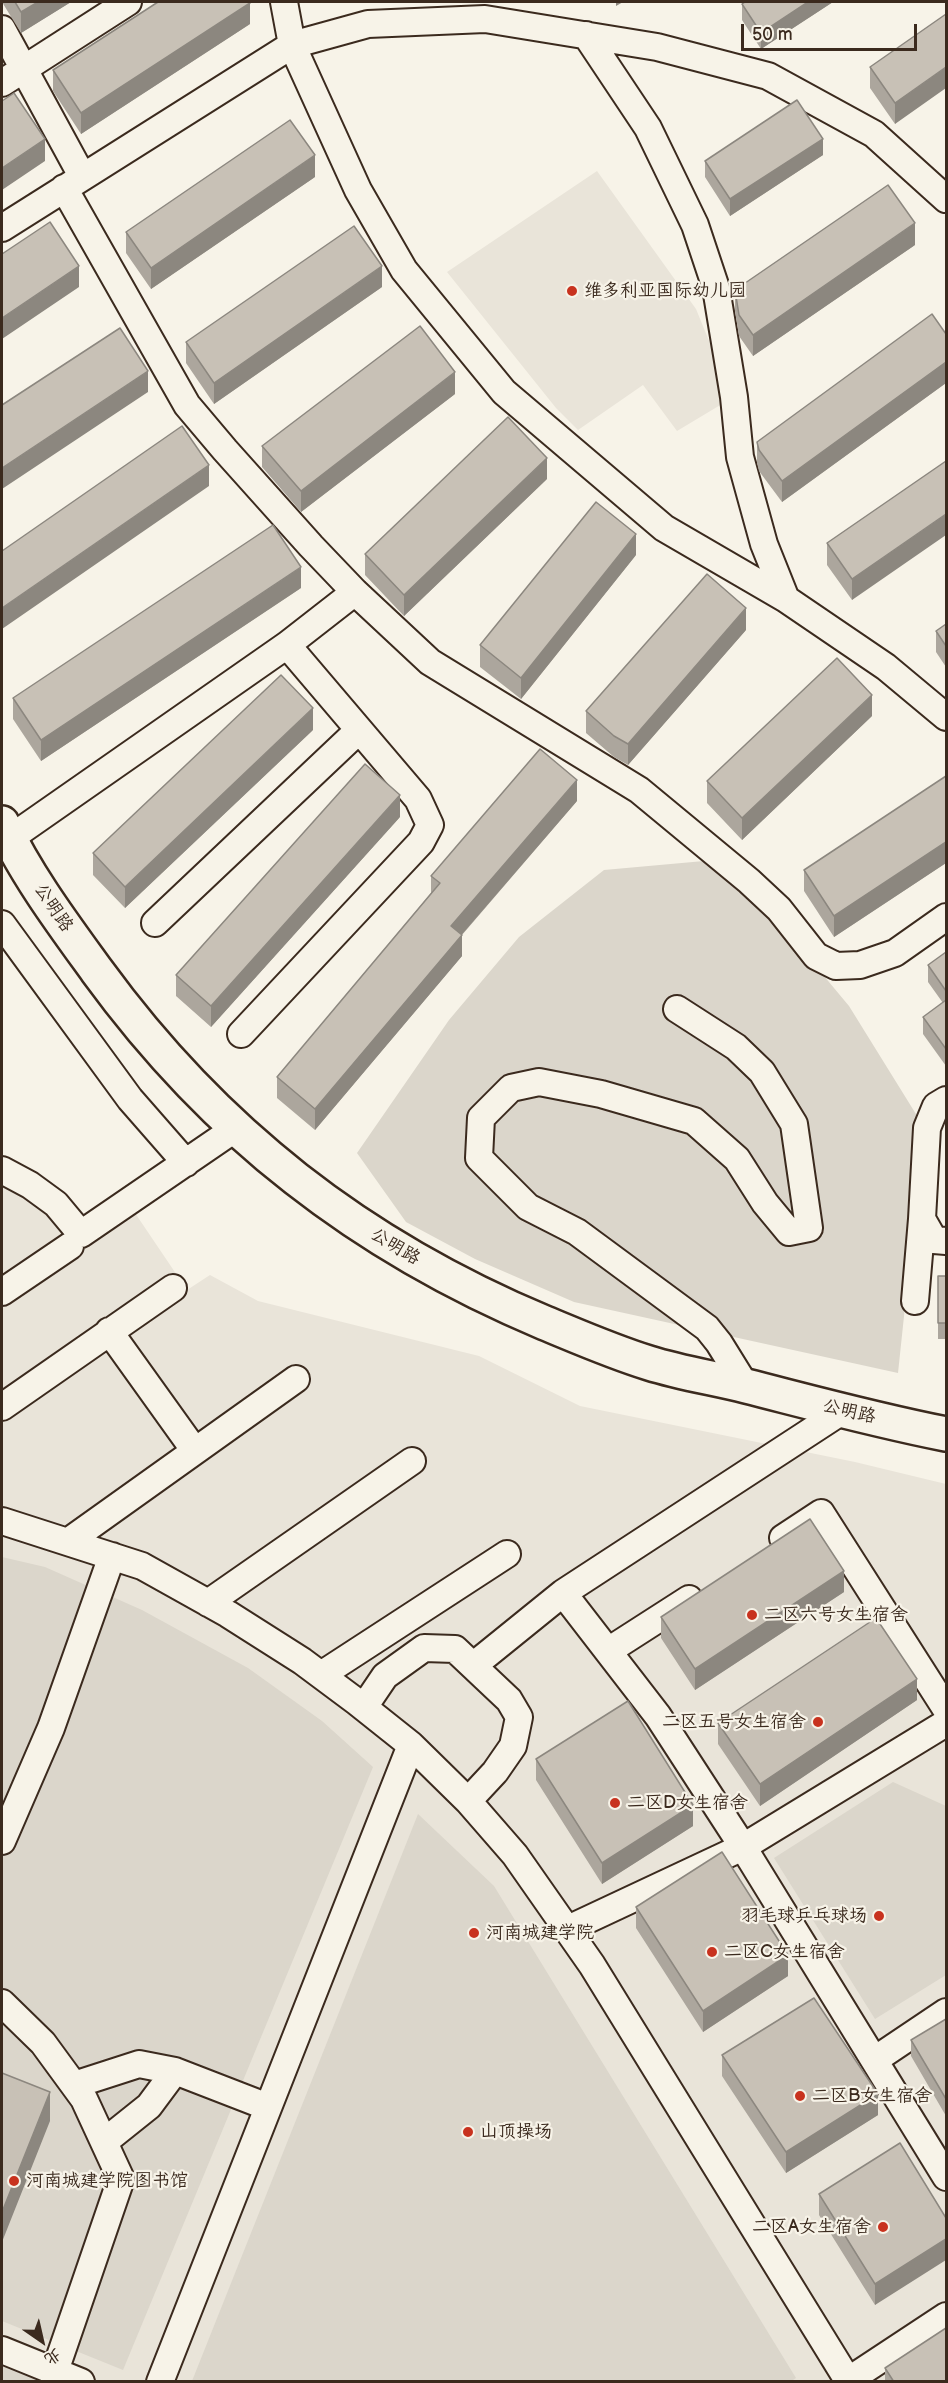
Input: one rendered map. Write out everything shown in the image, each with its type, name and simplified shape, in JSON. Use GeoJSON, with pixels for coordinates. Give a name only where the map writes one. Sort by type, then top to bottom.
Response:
{"type":"FeatureCollection","features":[{"type":"Feature","properties":{"kind":"street"},"geometry":{"type":"LineString","coordinates":[[2,83],[128,2]]}},
{"type":"Feature","properties":{"kind":"street"},"geometry":{"type":"LineString","coordinates":[[284,2],[292,45],[358,190],[404,270],[504,392],[664,528],[786,599],[886,668],[946,717]]}},
{"type":"Feature","properties":{"kind":"street"},"geometry":{"type":"LineString","coordinates":[[2,228],[292,45],[368,24],[485,19],[657,47],[768,76],[874,134],[946,199]]}},
{"type":"Feature","properties":{"kind":"street"},"geometry":{"type":"LineString","coordinates":[[2,30],[23,69],[73,182],[187,405],[225,450],[355,592],[430,662],[639,790],[749,881],[779,909],[816,956],[836,966],[860,965],[895,953],[946,917]]}},
{"type":"Feature","properties":{"kind":"street"},"geometry":{"type":"LineString","coordinates":[[586,35],[648,128],[695,225],[716,288],[734,397],[740,457],[764,544],[786,599]]}},
{"type":"Feature","properties":{"kind":"street"},"geometry":{"type":"LineString","coordinates":[[5,831],[287,645],[355,592]]}},
{"type":"Feature","properties":{"kind":"street"},"geometry":{"type":"LineString","coordinates":[[241,1034],[421,842],[430,825],[418,798],[287,645]]}},
{"type":"Feature","properties":{"kind":"street"},"geometry":{"type":"LineString","coordinates":[[155,923],[360,730]]}},
{"type":"Feature","properties":{"kind":"street","name":"公明路"},"geometry":{"type":"LineString","coordinates":[[5,831],[55,913],[137,1024],[236,1128],[291,1177],[368,1232],[446,1276],[510,1308],[599,1345],[650,1363],[842,1411],[946,1434]]}},
{"type":"Feature","properties":{"kind":"street"},"geometry":{"type":"LineString","coordinates":[[2,924],[130,1099],[186,1163]]}},
{"type":"Feature","properties":{"kind":"street"},"geometry":{"type":"LineString","coordinates":[[677,1009],[736,1047],[762,1072],[794,1124],[808,1228],[789,1232],[765,1203],[737,1160],[694,1121],[601,1094],[539,1082],[511,1088],[481,1118],[479,1158],[528,1207],[577,1232],[707,1328],[745,1385]]}},
{"type":"Feature","properties":{"kind":"street"},"geometry":{"type":"LineString","coordinates":[[915,1301],[927,1128],[936,1106],[946,1100]]}},
{"type":"Feature","properties":{"kind":"street"},"geometry":{"type":"LineString","coordinates":[[2,1170],[50,1199],[81,1234],[236,1128]]}},
{"type":"Feature","properties":{"kind":"street"},"geometry":{"type":"LineString","coordinates":[[922,1219],[933,1240],[946,1241]]}},
{"type":"Feature","properties":{"kind":"street"},"geometry":{"type":"LineString","coordinates":[[2,1292],[70,1246]]}},
{"type":"Feature","properties":{"kind":"street"},"geometry":{"type":"LineString","coordinates":[[2,1407],[173,1288]]}},
{"type":"Feature","properties":{"kind":"street"},"geometry":{"type":"LineString","coordinates":[[109,1331],[195,1451]]}},
{"type":"Feature","properties":{"kind":"street"},"geometry":{"type":"LineString","coordinates":[[69,1541],[296,1379]]}},
{"type":"Feature","properties":{"kind":"street"},"geometry":{"type":"LineString","coordinates":[[474,1665],[563,1593],[842,1411]]}},
{"type":"Feature","properties":{"kind":"street"},"geometry":{"type":"LineString","coordinates":[[208,1603],[412,1461]]}},
{"type":"Feature","properties":{"kind":"street"},"geometry":{"type":"LineString","coordinates":[[763,1550],[821,1513],[946,1709]]}},
{"type":"Feature","properties":{"kind":"street"},"geometry":{"type":"LineString","coordinates":[[2,1521],[142,1566],[208,1603],[302,1660],[364,1707],[411,1745],[468,1801],[515,1855],[568,1929],[848,2381],[946,2316]]}},
{"type":"Feature","properties":{"kind":"street"},"geometry":{"type":"LineString","coordinates":[[321,1675],[507,1554]]}},
{"type":"Feature","properties":{"kind":"street"},"geometry":{"type":"LineString","coordinates":[[2,1841],[51,1728],[112,1556]]}},
{"type":"Feature","properties":{"kind":"street"},"geometry":{"type":"LineString","coordinates":[[608,1651],[705,1588]]}},
{"type":"Feature","properties":{"kind":"street"},"geometry":{"type":"LineString","coordinates":[[563,1593],[658,1716],[876,2059],[946,2177]]}},
{"type":"Feature","properties":{"kind":"street"},"geometry":{"type":"LineString","coordinates":[[364,1707],[385,1676],[424,1648],[455,1649],[474,1665],[509,1700],[519,1717],[513,1746],[495,1772],[468,1801]]}},
{"type":"Feature","properties":{"kind":"street"},"geometry":{"type":"LineString","coordinates":[[568,1929],[743,1847],[946,1723]]}},
{"type":"Feature","properties":{"kind":"street"},"geometry":{"type":"LineString","coordinates":[[160,2382],[411,1745]]}},
{"type":"Feature","properties":{"kind":"street"},"geometry":{"type":"LineString","coordinates":[[2,2003],[43,2043],[84,2099],[121,2179],[40,2373]]}},
{"type":"Feature","properties":{"kind":"street"},"geometry":{"type":"LineString","coordinates":[[876,2059],[946,2012]]}},
{"type":"Feature","properties":{"kind":"street"},"geometry":{"type":"LineString","coordinates":[[74,2085],[139,2064],[175,2072],[268,2107]]}},
{"type":"Feature","properties":{"kind":"street"},"geometry":{"type":"LineString","coordinates":[[104,2142],[149,2106],[175,2072]]}},
{"type":"Feature","properties":{"kind":"street"},"geometry":{"type":"LineString","coordinates":[[2,2350],[40,2373],[81,2382]]}},
{"type":"Feature","properties":{"kind":"shaded area","name":"维多利亚国际幼儿园"},"geometry":{"type":"Polygon","coordinates":[[[597,171],[696,309],[716,358],[722,404],[677,431],[643,385],[578,430],[556,408],[447,272],[597,171]]]}},
{"type":"Feature","properties":{"kind":"shaded area"},"geometry":{"type":"Polygon","coordinates":[[[704,861],[784,928],[849,1006],[924,1127],[898,1373],[574,1302],[475,1259],[406,1222],[357,1153],[449,1020],[519,937],[604,870],[704,861]]]}},
{"type":"Feature","properties":{"kind":"shaded area","name":"河南城建学院"},"geometry":{"type":"Polygon","coordinates":[[[2,1176],[24,1187],[82,1249],[135,1213],[187,1290],[210,1275],[258,1301],[479,1356],[580,1406],[855,1462],[946,1484],[946,2381],[2,2381],[2,1176]]]}},
{"type":"Feature","properties":{"kind":"shaded area"},"geometry":{"type":"Polygon","coordinates":[[[2,1557],[45,1567],[142,1610],[248,1668],[322,1721],[373,1767],[123,2370],[2,2321],[2,1557]]]}},
{"type":"Feature","properties":{"kind":"shaded area","name":"羽毛球乒乓球场"},"geometry":{"type":"Polygon","coordinates":[[[893,1782],[946,1806],[946,1975],[875,2019],[774,1858],[893,1782]]]}},
{"type":"Feature","properties":{"kind":"shaded area","name":"山顶操场"},"geometry":{"type":"Polygon","coordinates":[[[418,1814],[494,1886],[796,2378],[790,2382],[192,2381],[418,1814]]]}},
{"type":"Feature","properties":{"kind":"shaded area"},"geometry":{"type":"Polygon","coordinates":[[[2,2363],[47,2381],[2,2381],[2,2363]]]}},
{"type":"Feature","properties":{"kind":"building"},"geometry":{"type":"Polygon","coordinates":[[[15,2],[38,2],[21,12],[15,2]]]}},
{"type":"Feature","properties":{"kind":"building"},"geometry":{"type":"Polygon","coordinates":[[[158,2],[250,3],[81,113],[53,70],[158,2]]]}},
{"type":"Feature","properties":{"kind":"building"},"geometry":{"type":"Polygon","coordinates":[[[745,2],[808,2],[761,33],[742,4],[745,2]]]}},
{"type":"Feature","properties":{"kind":"building"},"geometry":{"type":"Polygon","coordinates":[[[946,14],[946,67],[895,103],[870,67],[946,14]]]}},
{"type":"Feature","properties":{"kind":"building"},"geometry":{"type":"Polygon","coordinates":[[[14,93],[45,139],[2,168],[2,101],[14,93]]]}},
{"type":"Feature","properties":{"kind":"building"},"geometry":{"type":"Polygon","coordinates":[[[797,100],[823,139],[730,199],[705,161],[797,100]]]}},
{"type":"Feature","properties":{"kind":"building"},"geometry":{"type":"Polygon","coordinates":[[[290,120],[315,155],[151,268],[126,232],[290,120]]]}},
{"type":"Feature","properties":{"kind":"building"},"geometry":{"type":"Polygon","coordinates":[[[888,185],[915,223],[753,335],[739,315],[735,290],[888,185]]]}},
{"type":"Feature","properties":{"kind":"building"},"geometry":{"type":"Polygon","coordinates":[[[50,222],[79,266],[2,318],[2,254],[50,222]]]}},
{"type":"Feature","properties":{"kind":"building"},"geometry":{"type":"Polygon","coordinates":[[[354,226],[382,266],[214,383],[186,342],[354,226]]]}},
{"type":"Feature","properties":{"kind":"building"},"geometry":{"type":"Polygon","coordinates":[[[932,314],[946,334],[946,362],[782,481],[759,450],[757,442],[932,314]]]}},
{"type":"Feature","properties":{"kind":"building"},"geometry":{"type":"Polygon","coordinates":[[[420,326],[455,372],[301,491],[262,446],[420,326]]]}},
{"type":"Feature","properties":{"kind":"building"},"geometry":{"type":"Polygon","coordinates":[[[120,328],[148,371],[2,468],[2,405],[120,328]]]}},
{"type":"Feature","properties":{"kind":"building"},"geometry":{"type":"Polygon","coordinates":[[[508,417],[547,458],[404,595],[365,554],[508,417]]]}},
{"type":"Feature","properties":{"kind":"building"},"geometry":{"type":"Polygon","coordinates":[[[182,426],[209,465],[2,608],[2,551],[182,426]]]}},
{"type":"Feature","properties":{"kind":"building"},"geometry":{"type":"Polygon","coordinates":[[[946,461],[946,514],[852,579],[827,543],[946,461]]]}},
{"type":"Feature","properties":{"kind":"building"},"geometry":{"type":"Polygon","coordinates":[[[596,502],[636,534],[521,678],[480,645],[596,502]]]}},
{"type":"Feature","properties":{"kind":"building"},"geometry":{"type":"Polygon","coordinates":[[[273,525],[301,567],[41,740],[13,698],[273,525]]]}},
{"type":"Feature","properties":{"kind":"building"},"geometry":{"type":"Polygon","coordinates":[[[707,574],[746,608],[628,744],[614,736],[586,711],[707,574]]]}},
{"type":"Feature","properties":{"kind":"building"},"geometry":{"type":"Polygon","coordinates":[[[946,624],[946,646],[936,631],[946,624]]]}},
{"type":"Feature","properties":{"kind":"building"},"geometry":{"type":"Polygon","coordinates":[[[837,658],[872,695],[742,818],[707,781],[837,658]]]}},
{"type":"Feature","properties":{"kind":"building"},"geometry":{"type":"Polygon","coordinates":[[[281,675],[313,708],[125,887],[93,853],[281,675]]]}},
{"type":"Feature","properties":{"kind":"building"},"geometry":{"type":"Polygon","coordinates":[[[540,749],[577,780],[451,926],[462,935],[315,1109],[277,1077],[440,883],[431,876],[540,749]]]}},
{"type":"Feature","properties":{"kind":"building"},"geometry":{"type":"Polygon","coordinates":[[[365,764],[400,795],[211,1006],[176,975],[365,764]]]}},
{"type":"Feature","properties":{"kind":"building"},"geometry":{"type":"Polygon","coordinates":[[[946,776],[946,842],[834,916],[804,870],[946,776]]]}},
{"type":"Feature","properties":{"kind":"building"},"geometry":{"type":"Polygon","coordinates":[[[946,952],[946,991],[928,965],[946,952]]]}},
{"type":"Feature","properties":{"kind":"building"},"geometry":{"type":"Polygon","coordinates":[[[946,1000],[946,1049],[923,1017],[946,1000]]]}},
{"type":"Feature","properties":{"kind":"building"},"geometry":{"type":"Polygon","coordinates":[[[938,1276],[946,1276],[946,1323],[938,1323],[938,1276]]]}},
{"type":"Feature","properties":{"kind":"building","name":"二区六号女生宿舍"},"geometry":{"type":"Polygon","coordinates":[[[810,1519],[844,1571],[695,1669],[661,1617],[810,1519]]]}},
{"type":"Feature","properties":{"kind":"building","name":"二区五号女生宿舍"},"geometry":{"type":"Polygon","coordinates":[[[876,1618],[917,1679],[760,1784],[718,1723],[876,1618]]]}},
{"type":"Feature","properties":{"kind":"building","name":"二区D女生宿舍"},"geometry":{"type":"Polygon","coordinates":[[[628,1701],[693,1805],[602,1863],[536,1759],[628,1701]]]}},
{"type":"Feature","properties":{"kind":"building","name":"二区C女生宿舍"},"geometry":{"type":"Polygon","coordinates":[[[722,1852],[788,1955],[703,2011],[636,1907],[722,1852]]]}},
{"type":"Feature","properties":{"kind":"building","name":"二区B女生宿舍"},"geometry":{"type":"Polygon","coordinates":[[[814,1998],[878,2094],[786,2152],[722,2055],[814,1998]]]}},
{"type":"Feature","properties":{"kind":"building"},"geometry":{"type":"Polygon","coordinates":[[[946,2019],[946,2099],[911,2040],[946,2019]]]}},
{"type":"Feature","properties":{"kind":"building","name":"河南城建学院图书馆"},"geometry":{"type":"Polygon","coordinates":[[[2,2073],[50,2092],[2,2212],[2,2073]]]}},
{"type":"Feature","properties":{"kind":"building","name":"二区A女生宿舍"},"geometry":{"type":"Polygon","coordinates":[[[900,2143],[946,2218],[946,2239],[875,2284],[819,2194],[900,2143]]]}},
{"type":"Feature","properties":{"kind":"building"},"geometry":{"type":"Polygon","coordinates":[[[946,2328],[946,2382],[894,2382],[885,2368],[946,2328]]]}},
{"type":"Feature","properties":{"kind":"place","name":"维多利亚国际幼儿园"},"geometry":{"type":"Point","coordinates":[572,291]}},
{"type":"Feature","properties":{"kind":"place","name":"二区六号女生宿舍"},"geometry":{"type":"Point","coordinates":[752,1615]}},
{"type":"Feature","properties":{"kind":"place","name":"二区五号女生宿舍"},"geometry":{"type":"Point","coordinates":[818,1722]}},
{"type":"Feature","properties":{"kind":"place","name":"二区D女生宿舍"},"geometry":{"type":"Point","coordinates":[615,1803]}},
{"type":"Feature","properties":{"kind":"place","name":"羽毛球乒乓球场"},"geometry":{"type":"Point","coordinates":[879,1916]}},
{"type":"Feature","properties":{"kind":"place","name":"河南城建学院"},"geometry":{"type":"Point","coordinates":[474,1933]}},
{"type":"Feature","properties":{"kind":"place","name":"二区C女生宿舍"},"geometry":{"type":"Point","coordinates":[712,1952]}},
{"type":"Feature","properties":{"kind":"place","name":"二区B女生宿舍"},"geometry":{"type":"Point","coordinates":[800,2096]}},
{"type":"Feature","properties":{"kind":"place","name":"山顶操场"},"geometry":{"type":"Point","coordinates":[468,2132]}},
{"type":"Feature","properties":{"kind":"place","name":"河南城建学院图书馆"},"geometry":{"type":"Point","coordinates":[14,2181]}},
{"type":"Feature","properties":{"kind":"place","name":"二区A女生宿舍"},"geometry":{"type":"Point","coordinates":[883,2227]}}]}
